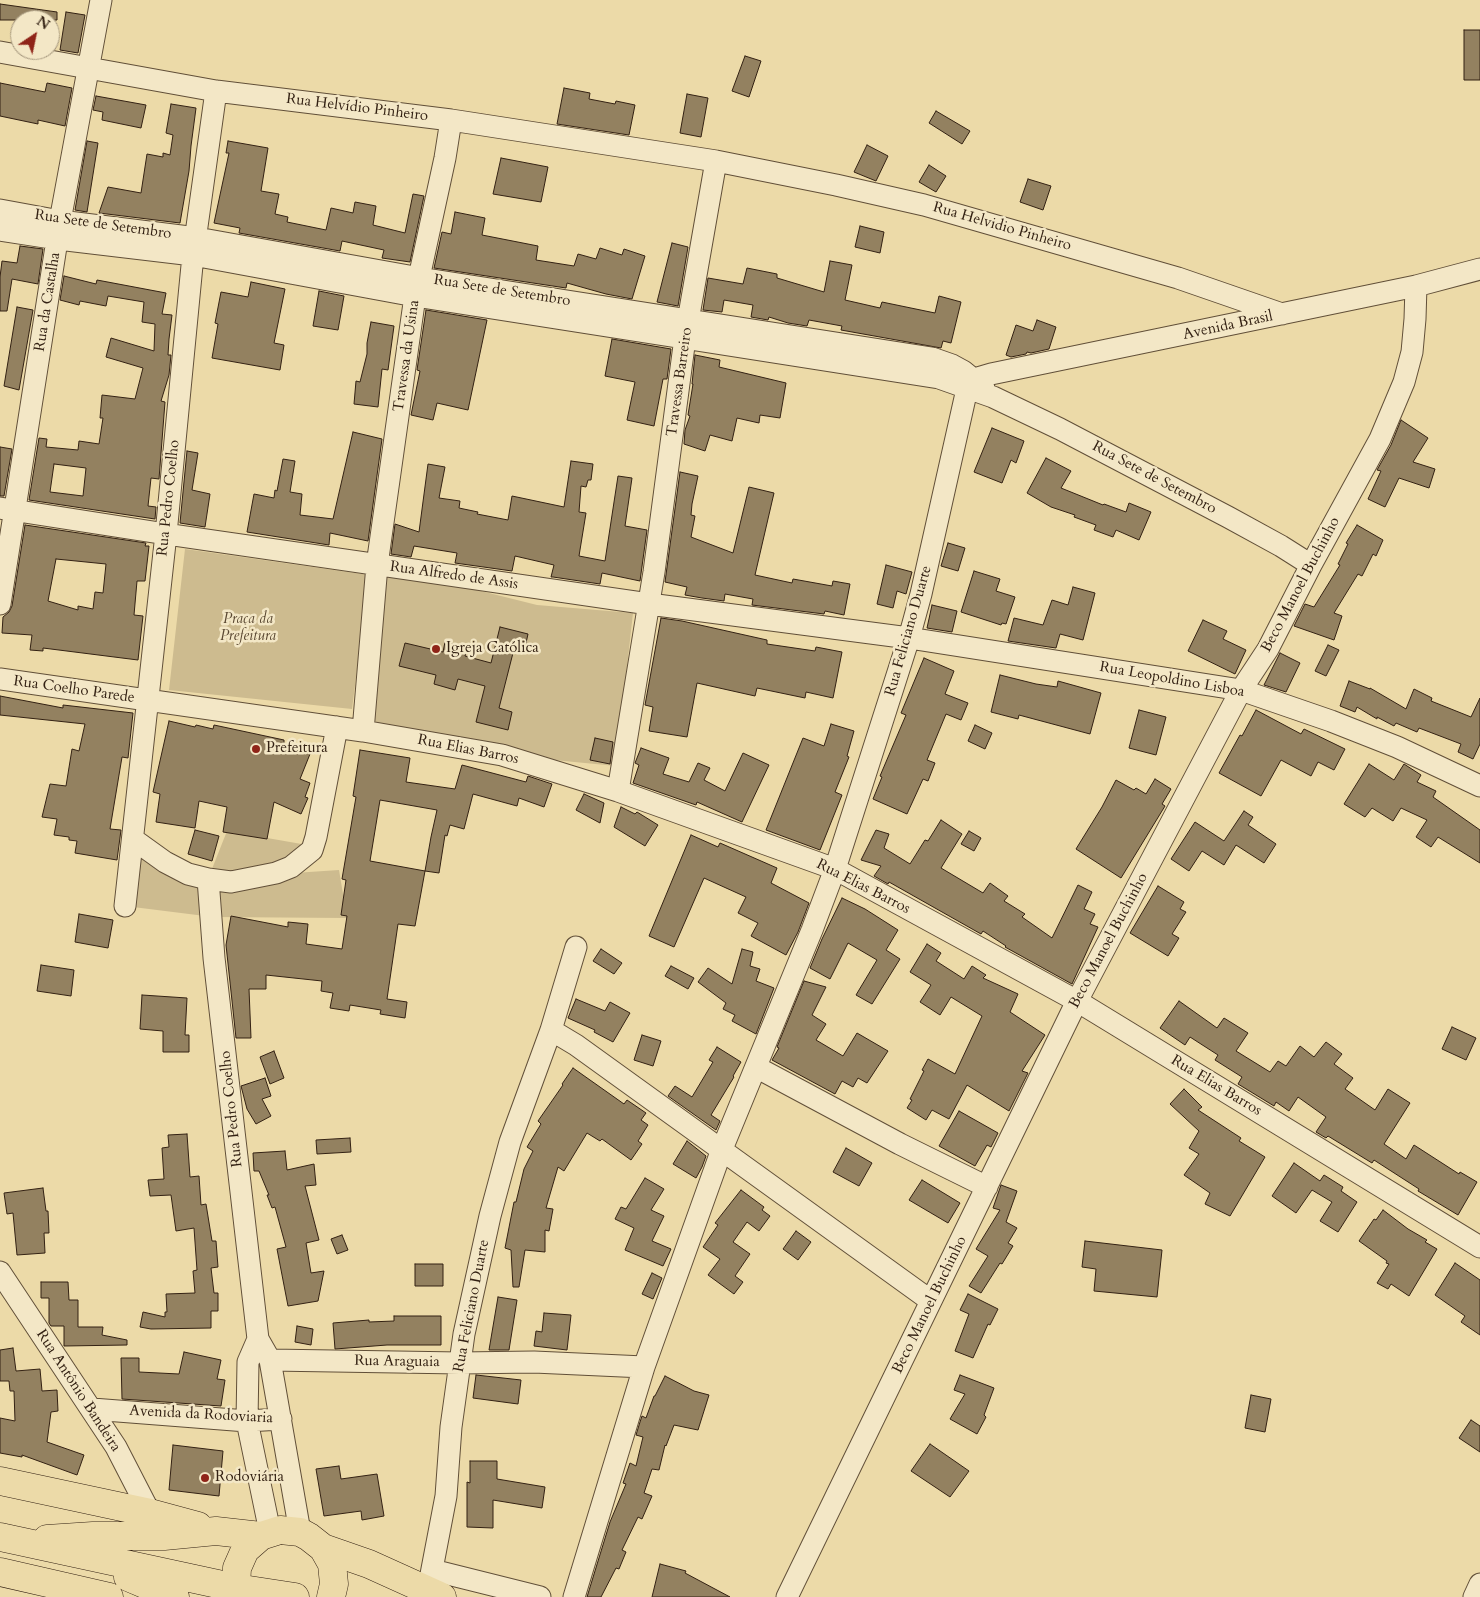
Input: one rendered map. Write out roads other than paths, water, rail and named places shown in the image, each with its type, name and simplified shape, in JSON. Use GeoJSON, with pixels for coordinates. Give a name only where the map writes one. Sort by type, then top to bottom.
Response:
{"type":"FeatureCollection","features":[{"type":"Feature","properties":{"kind":"main road"},"geometry":{"type":"LineString","coordinates":[[0,1481],[150,1513],[216,1531]]}},
{"type":"Feature","properties":{"kind":"main road"},"geometry":{"type":"LineString","coordinates":[[10,1540],[164,1536],[216,1531],[265,1534],[285,1530],[300,1532],[309,1536],[323,1548],[332,1564],[334,1584],[331,1597]]}},
{"type":"Feature","properties":{"kind":"main road"},"geometry":{"type":"LineString","coordinates":[[238,1592],[237,1568],[246,1550],[265,1534]]}},
{"type":"Feature","properties":{"kind":"main road"},"geometry":{"type":"LineString","coordinates":[[10,1540],[238,1592],[295,1597]]}},
{"type":"Feature","properties":{"kind":"main road"},"geometry":{"type":"LineString","coordinates":[[323,1548],[434,1586]]}},
{"type":"Feature","properties":{"kind":"main road"},"geometry":{"type":"LineString","coordinates":[[78,1555],[175,1597]]}},
{"type":"Feature","properties":{"kind":"main road"},"geometry":{"type":"LineString","coordinates":[[0,1572],[109,1597]]}},
{"type":"Feature","properties":{"kind":"street","name":"Rua da Castalha"},"geometry":{"type":"LineString","coordinates":[[0,604],[7,509],[101,0]]}},
{"type":"Feature","properties":{"kind":"street","name":"Rua Helvídio Pinheiro"},"geometry":{"type":"LineString","coordinates":[[0,52],[216,91],[451,120],[716,161]]}},
{"type":"Feature","properties":{"kind":"street","name":"Rua Pedro Coelho"},"geometry":{"type":"LineString","coordinates":[[125,906],[195,247],[216,91]]}},
{"type":"Feature","properties":{"kind":"street","name":"Travessa da Usina"},"geometry":{"type":"LineString","coordinates":[[363,731],[377,565],[417,288],[451,120]]}},
{"type":"Feature","properties":{"kind":"street","name":"Rua Helvidio Pinheiro"},"geometry":{"type":"LineString","coordinates":[[716,161],[836,184],[924,205],[1178,278],[1282,314]]}},
{"type":"Feature","properties":{"kind":"street","name":"Travessa Barreiro"},"geometry":{"type":"LineString","coordinates":[[618,791],[649,604],[687,329],[716,161]]}},
{"type":"Feature","properties":{"kind":"street","name":"Rua Sete de Setembro"},"geometry":{"type":"LineString","coordinates":[[0,210],[59,230]]}},
{"type":"Feature","properties":{"kind":"street","name":"Rua Sete de Setembro"},"geometry":{"type":"LineString","coordinates":[[0,230],[59,230],[195,247],[417,288],[687,329],[971,384],[993,397],[1060,429],[1228,516],[1311,565]]}},
{"type":"Feature","properties":{"kind":"street","name":"Avenida Brasil"},"geometry":{"type":"LineString","coordinates":[[971,384],[991,374],[1416,286],[1480,269]]}},
{"type":"Feature","properties":{"kind":"street","name":"Beco Manoel Buchinho"},"geometry":{"type":"LineString","coordinates":[[787,1597],[1077,1001],[1241,690],[1268,649],[1311,565],[1380,439],[1404,382],[1412,352],[1416,286]]}},
{"type":"Feature","properties":{"kind":"street","name":"Rua Feliciano Duarte"},"geometry":{"type":"LineString","coordinates":[[835,869],[909,638],[971,384]]}},
{"type":"Feature","properties":{"kind":"street","name":"Rua Alfredo de Assis"},"geometry":{"type":"LineString","coordinates":[[7,509],[649,604],[909,638]]}},
{"type":"Feature","properties":{"kind":"street","name":"Rua Leopoldino Lisboa"},"geometry":{"type":"LineString","coordinates":[[909,638],[1241,690],[1331,721],[1397,747],[1480,786]]}},
{"type":"Feature","properties":{"kind":"street","name":"Rua Coelho Parede"},"geometry":{"type":"LineString","coordinates":[[0,679],[147,700]]}},
{"type":"Feature","properties":{"kind":"street","name":"Rua Elias Barros"},"geometry":{"type":"LineString","coordinates":[[147,700],[363,731],[502,755],[618,791],[835,869],[1077,1001],[1480,1247]]}},
{"type":"Feature","properties":{"kind":"street"},"geometry":{"type":"LineString","coordinates":[[133,838],[165,862],[188,874],[208,879],[231,882],[291,868],[312,850],[321,817],[337,727]]}},
{"type":"Feature","properties":{"kind":"street"},"geometry":{"type":"LineString","coordinates":[[574,1597],[644,1367],[722,1148],[835,869]]}},
{"type":"Feature","properties":{"kind":"street","name":"Rua Pedro Coelho"},"geometry":{"type":"LineString","coordinates":[[208,879],[216,968],[258,1339],[270,1360],[300,1532]]}},
{"type":"Feature","properties":{"kind":"street","name":"Rua Feliciano Duarte"},"geometry":{"type":"LineString","coordinates":[[434,1586],[446,1496],[450,1427],[464,1334],[488,1226],[510,1142],[551,1030],[576,947]]}},
{"type":"Feature","properties":{"kind":"street"},"geometry":{"type":"LineString","coordinates":[[551,1030],[576,1045],[722,1148],[932,1301]]}},
{"type":"Feature","properties":{"kind":"street"},"geometry":{"type":"LineString","coordinates":[[756,1067],[900,1144],[987,1187]]}},
{"type":"Feature","properties":{"kind":"street","name":"Rua Antônio Bandeira"},"geometry":{"type":"LineString","coordinates":[[0,1272],[116,1447],[150,1513]]}},
{"type":"Feature","properties":{"kind":"street","name":"Rua Pedro Coelho"},"geometry":{"type":"LineString","coordinates":[[258,1339],[248,1362],[247,1421],[265,1534]]}},
{"type":"Feature","properties":{"kind":"street","name":"Rua Araguaia"},"geometry":{"type":"LineString","coordinates":[[270,1360],[460,1363],[534,1362],[644,1367]]}},
{"type":"Feature","properties":{"kind":"street","name":"Avenida da Rodoviaria"},"geometry":{"type":"LineString","coordinates":[[92,1409],[247,1421],[281,1419]]}},
{"type":"Feature","properties":{"kind":"street"},"geometry":{"type":"LineString","coordinates":[[1474,1597],[1480,1584]]}},
{"type":"Feature","properties":{"kind":"street"},"geometry":{"type":"LineString","coordinates":[[434,1586],[540,1597]]}},
{"type":"Feature","properties":{"kind":"place","name":"Igreja Católica"},"geometry":{"type":"Point","coordinates":[436,649]}},
{"type":"Feature","properties":{"kind":"place","name":"Prefeitura"},"geometry":{"type":"Point","coordinates":[256,749]}},
{"type":"Feature","properties":{"kind":"place","name":"Rodoviária"},"geometry":{"type":"Point","coordinates":[205,1478]}},
{"type":"Feature","properties":{"kind":"park label","name":"Praça da Prefeitura"},"geometry":{"type":"Point","coordinates":[248,628]}}]}
